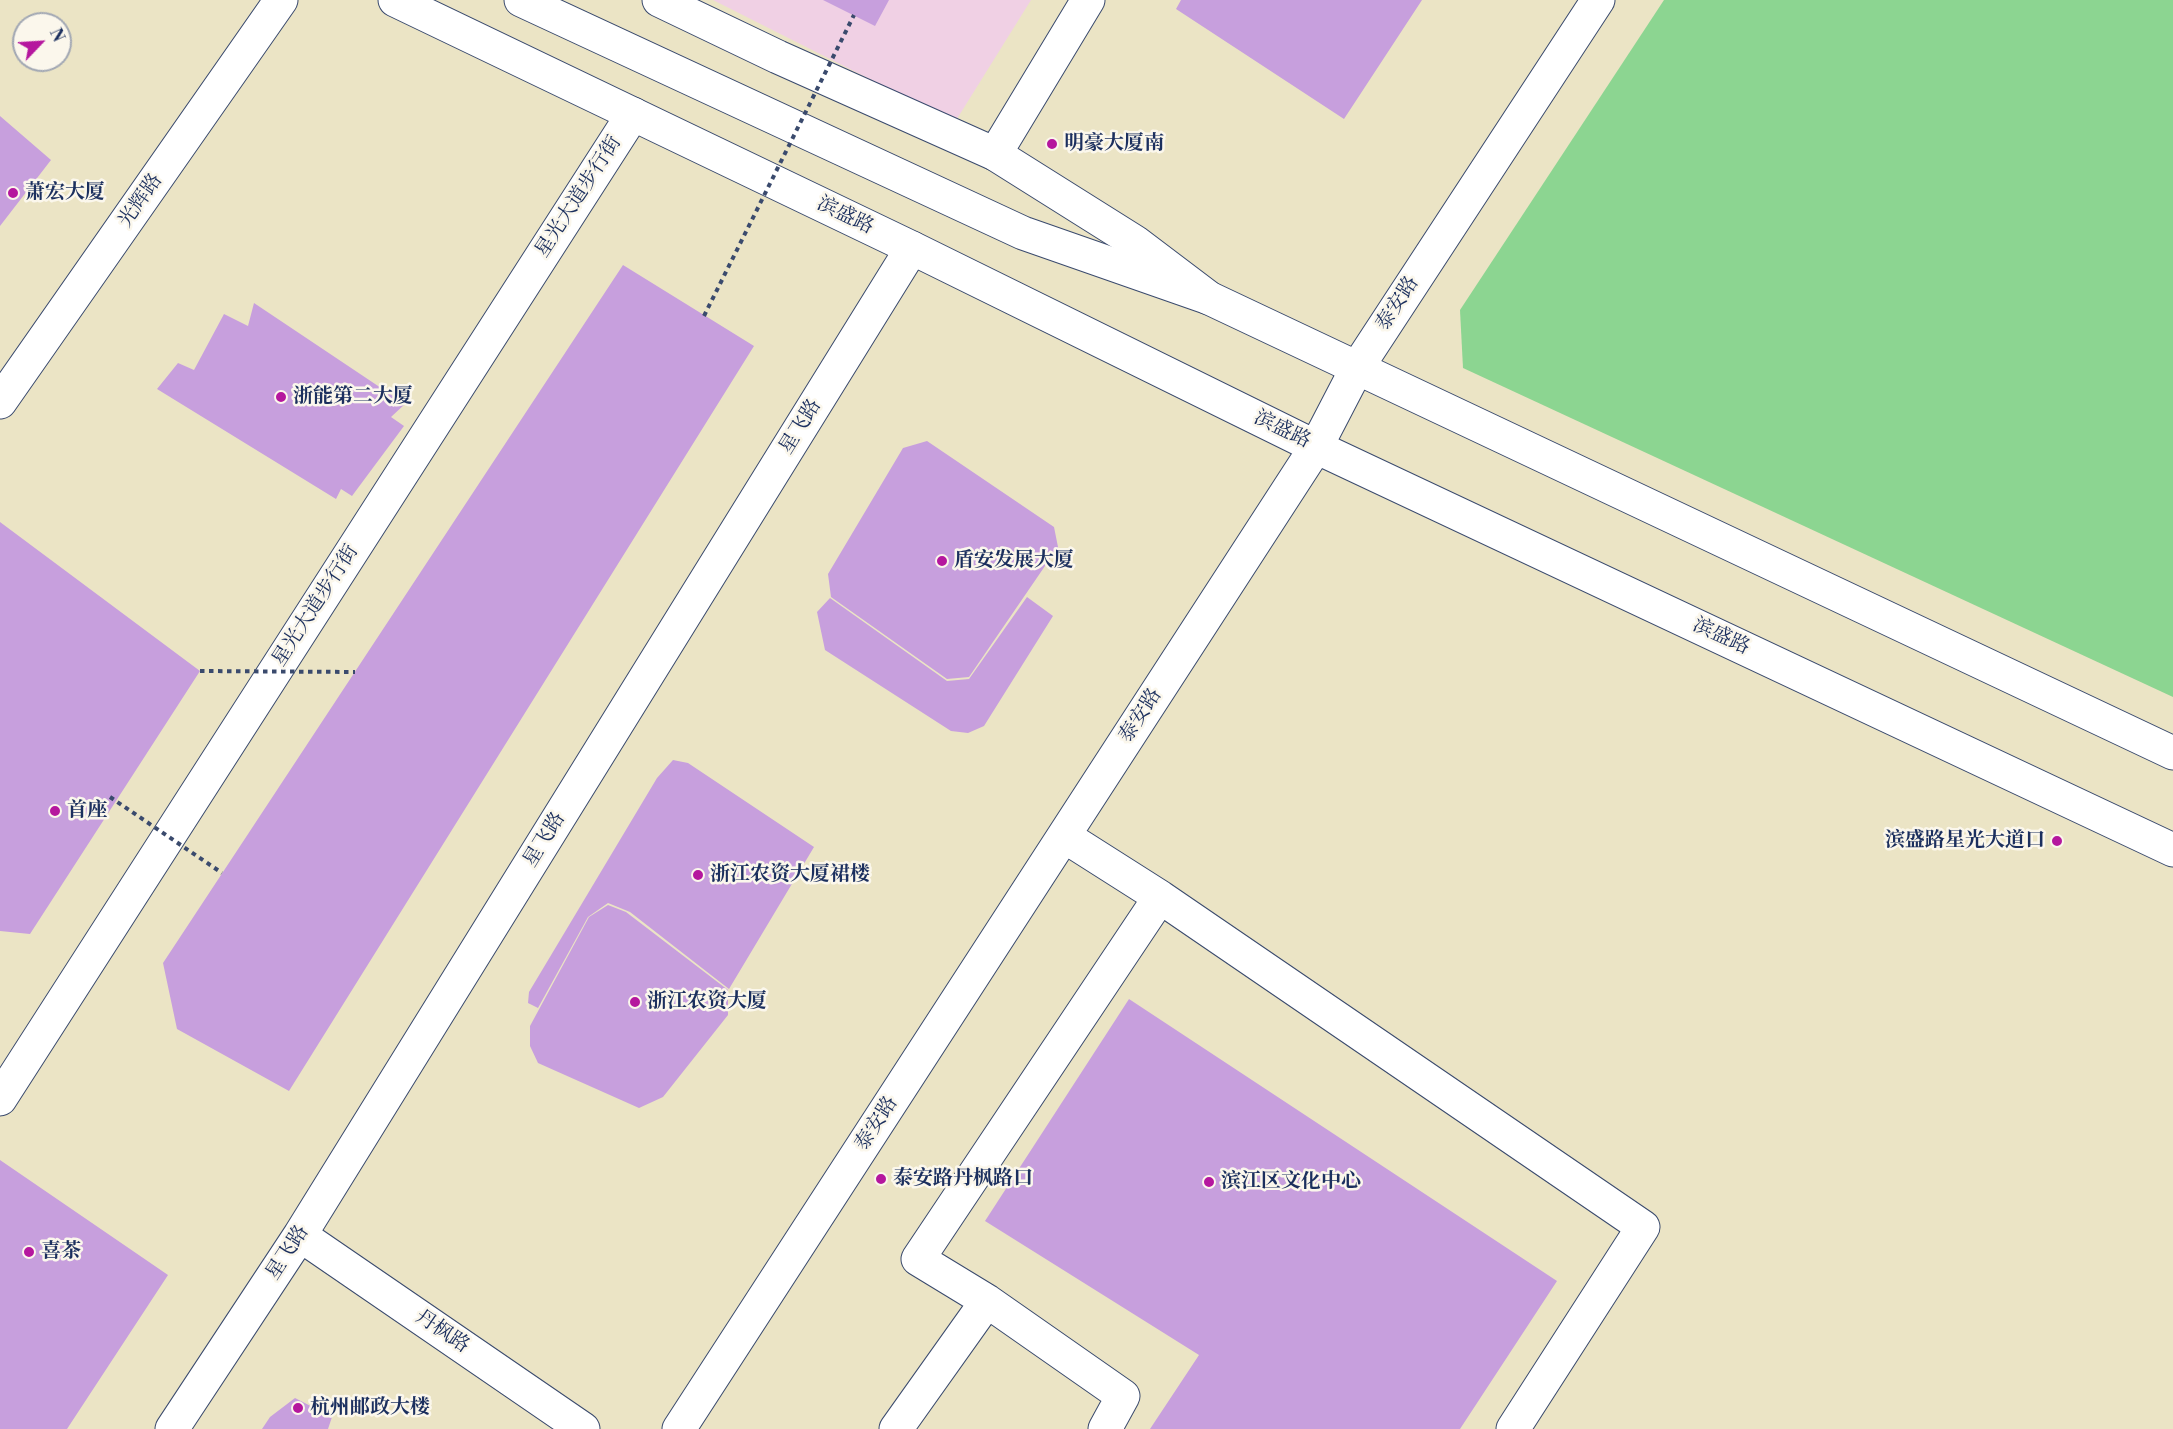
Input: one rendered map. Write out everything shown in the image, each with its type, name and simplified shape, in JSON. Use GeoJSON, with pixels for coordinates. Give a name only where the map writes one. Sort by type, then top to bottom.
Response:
{"type":"FeatureCollection","features":[{"type":"Feature","properties":{"kind":"main road","name":"光辉路"},"geometry":{"type":"LineString","coordinates":[[0,402],[281,0]]}},
{"type":"Feature","properties":{"kind":"main road","name":"滨盛路"},"geometry":{"type":"LineString","coordinates":[[395,0],[912,248],[1316,447],[2173,850]]}},
{"type":"Feature","properties":{"kind":"main road"},"geometry":{"type":"LineString","coordinates":[[521,0],[1023,234],[1209,298],[2173,753]]}},
{"type":"Feature","properties":{"kind":"main road"},"geometry":{"type":"LineString","coordinates":[[659,0],[778,57],[995,154],[1135,242],[1209,298]]}},
{"type":"Feature","properties":{"kind":"main road"},"geometry":{"type":"LineString","coordinates":[[995,154],[1088,0]]}},
{"type":"Feature","properties":{"kind":"main road","name":"泰安路"},"geometry":{"type":"LineString","coordinates":[[679,1429],[1316,447],[1357,368],[1598,0]]}},
{"type":"Feature","properties":{"kind":"main road","name":"星光大道步行街"},"geometry":{"type":"LineString","coordinates":[[0,1099],[633,114]]}},
{"type":"Feature","properties":{"kind":"main road","name":"星飞路"},"geometry":{"type":"LineString","coordinates":[[172,1429],[300,1235],[912,248]]}},
{"type":"Feature","properties":{"kind":"main road"},"geometry":{"type":"LineString","coordinates":[[1064,836],[1160,897],[1643,1227],[1513,1429]]}},
{"type":"Feature","properties":{"kind":"main road"},"geometry":{"type":"LineString","coordinates":[[1105,1429],[1123,1396],[987,1301],[918,1259],[1160,897]]}},
{"type":"Feature","properties":{"kind":"main road","name":"丹枫路"},"geometry":{"type":"LineString","coordinates":[[300,1235],[583,1429]]}},
{"type":"Feature","properties":{"kind":"main road"},"geometry":{"type":"LineString","coordinates":[[896,1429],[987,1301]]}},
{"type":"Feature","properties":{"kind":"path"},"geometry":{"type":"LineString","coordinates":[[704,316],[854,15]]}},
{"type":"Feature","properties":{"kind":"path"},"geometry":{"type":"LineString","coordinates":[[200,671],[355,672]]}},
{"type":"Feature","properties":{"kind":"path"},"geometry":{"type":"LineString","coordinates":[[110,797],[222,873]]}},
{"type":"Feature","properties":{"kind":"shaded area"},"geometry":{"type":"Polygon","coordinates":[[[713,0],[1031,0],[955,122],[713,0]]]}},
{"type":"Feature","properties":{"kind":"green space"},"geometry":{"type":"Polygon","coordinates":[[[1664,0],[2173,0],[2173,697],[1463,368],[1460,310],[1664,0]]]}},
{"type":"Feature","properties":{"kind":"building"},"geometry":{"type":"Polygon","coordinates":[[[823,0],[889,0],[875,26],[823,0]]]}},
{"type":"Feature","properties":{"kind":"building"},"geometry":{"type":"Polygon","coordinates":[[[1181,0],[1422,0],[1344,119],[1176,9],[1181,0]]]}},
{"type":"Feature","properties":{"kind":"building","name":"萧宏大厦"},"geometry":{"type":"Polygon","coordinates":[[[0,116],[51,160],[0,226],[0,116]]]}},
{"type":"Feature","properties":{"kind":"building"},"geometry":{"type":"Polygon","coordinates":[[[623,265],[754,346],[289,1091],[177,1029],[163,963],[623,265]]]}},
{"type":"Feature","properties":{"kind":"building","name":"浙能第二大厦"},"geometry":{"type":"Polygon","coordinates":[[[254,303],[405,404],[391,417],[404,426],[352,496],[341,489],[336,499],[157,389],[178,363],[194,370],[224,314],[248,326],[254,303]]]}},
{"type":"Feature","properties":{"kind":"building","name":"盾安发展大厦"},"geometry":{"type":"Polygon","coordinates":[[[927,441],[1054,527],[1058,547],[969,677],[947,679],[831,597],[828,574],[903,448],[927,441]]]}},
{"type":"Feature","properties":{"kind":"building","name":"首座"},"geometry":{"type":"Polygon","coordinates":[[[0,522],[200,671],[30,934],[0,931],[0,522]]]}},
{"type":"Feature","properties":{"kind":"building"},"geometry":{"type":"Polygon","coordinates":[[[1027,597],[1053,616],[984,726],[968,733],[951,731],[825,650],[817,612],[830,598],[947,681],[969,679],[1027,597]]]}},
{"type":"Feature","properties":{"kind":"building","name":"浙江农资大厦裙楼"},"geometry":{"type":"Polygon","coordinates":[[[673,760],[688,763],[814,847],[729,989],[630,912],[608,903],[588,917],[538,1008],[528,1003],[529,992],[657,778],[673,760]]]}},
{"type":"Feature","properties":{"kind":"building","name":"浙江农资大厦"},"geometry":{"type":"Polygon","coordinates":[[[608,905],[626,912],[728,990],[728,1015],[663,1097],[639,1108],[538,1063],[530,1046],[530,1026],[589,917],[608,905]]]}},
{"type":"Feature","properties":{"kind":"building","name":"滨江区文化中心"},"geometry":{"type":"Polygon","coordinates":[[[1129,999],[1557,1281],[1460,1429],[1150,1429],[1199,1355],[985,1221],[1129,999]]]}},
{"type":"Feature","properties":{"kind":"building"},"geometry":{"type":"Polygon","coordinates":[[[0,1160],[168,1275],[67,1429],[0,1429],[0,1160]]]}},
{"type":"Feature","properties":{"kind":"building","name":"杭州邮政大楼"},"geometry":{"type":"Polygon","coordinates":[[[295,1398],[332,1417],[328,1429],[262,1429],[270,1417],[295,1398]]]}},
{"type":"Feature","properties":{"kind":"place","name":"明豪大厦南"},"geometry":{"type":"Point","coordinates":[1052,144]}},
{"type":"Feature","properties":{"kind":"place","name":"萧宏大厦"},"geometry":{"type":"Point","coordinates":[13,193]}},
{"type":"Feature","properties":{"kind":"place","name":"浙能第二大厦"},"geometry":{"type":"Point","coordinates":[281,397]}},
{"type":"Feature","properties":{"kind":"place","name":"盾安发展大厦"},"geometry":{"type":"Point","coordinates":[942,561]}},
{"type":"Feature","properties":{"kind":"place","name":"首座"},"geometry":{"type":"Point","coordinates":[55,811]}},
{"type":"Feature","properties":{"kind":"place","name":"滨盛路星光大道口"},"geometry":{"type":"Point","coordinates":[2057,841]}},
{"type":"Feature","properties":{"kind":"place","name":"浙江农资大厦裙楼"},"geometry":{"type":"Point","coordinates":[698,875]}},
{"type":"Feature","properties":{"kind":"place","name":"浙江农资大厦"},"geometry":{"type":"Point","coordinates":[635,1002]}},
{"type":"Feature","properties":{"kind":"place","name":"泰安路丹枫路口"},"geometry":{"type":"Point","coordinates":[881,1179]}},
{"type":"Feature","properties":{"kind":"place","name":"滨江区文化中心"},"geometry":{"type":"Point","coordinates":[1209,1182]}},
{"type":"Feature","properties":{"kind":"place","name":"喜茶"},"geometry":{"type":"Point","coordinates":[29,1252]}},
{"type":"Feature","properties":{"kind":"place","name":"杭州邮政大楼"},"geometry":{"type":"Point","coordinates":[298,1408]}}]}
